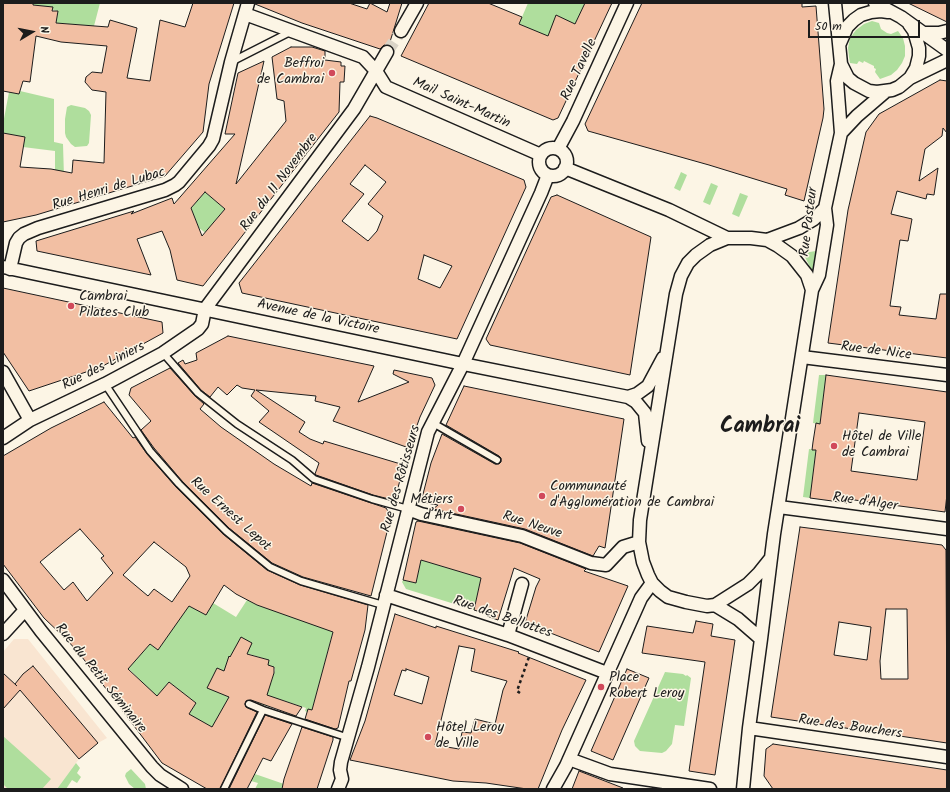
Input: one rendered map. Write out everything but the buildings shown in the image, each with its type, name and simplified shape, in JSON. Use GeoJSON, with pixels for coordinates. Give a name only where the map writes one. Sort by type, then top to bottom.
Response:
{"type":"FeatureCollection","features":[{"type":"Feature","properties":{"kind":"street"},"geometry":{"type":"LineString","coordinates":[[401,30],[417,3]]}},
{"type":"Feature","properties":{"kind":"street","name":"Rue Tavelle"},"geometry":{"type":"LineString","coordinates":[[558,149],[573,121],[627,3]]}},
{"type":"Feature","properties":{"kind":"street"},"geometry":{"type":"LineString","coordinates":[[835,3],[840,43],[839,54],[841,64],[848,78],[858,86],[869,91],[885,92]]}},
{"type":"Feature","properties":{"kind":"street"},"geometry":{"type":"LineString","coordinates":[[875,3],[901,18],[947,50]]}},
{"type":"Feature","properties":{"kind":"street","name":"Mail Saint-Martin"},"geometry":{"type":"LineString","coordinates":[[247,8],[292,31],[363,57],[376,71],[386,87],[541,155]]}},
{"type":"Feature","properties":{"kind":"street","name":"Rue Henri de Lubac"},"geometry":{"type":"LineString","coordinates":[[6,268],[16,242],[28,232],[165,190],[179,182],[209,146],[213,139],[231,62],[247,8]]}},
{"type":"Feature","properties":{"kind":"street"},"geometry":{"type":"LineString","coordinates":[[840,43],[847,27],[861,15],[881,11],[892,13]]}},
{"type":"Feature","properties":{"kind":"street"},"geometry":{"type":"LineString","coordinates":[[909,24],[918,39],[919,48],[916,68],[910,78]]}},
{"type":"Feature","properties":{"kind":"street"},"geometry":{"type":"LineString","coordinates":[[922,33],[939,33],[947,31]]}},
{"type":"Feature","properties":{"kind":"street","name":"Rue du 11 Novembre"},"geometry":{"type":"LineString","coordinates":[[205,309],[354,108],[387,52]]}},
{"type":"Feature","properties":{"kind":"street"},"geometry":{"type":"LineString","coordinates":[[841,133],[857,116],[885,92],[899,87],[910,78],[947,60]]}},
{"type":"Feature","properties":{"kind":"street"},"geometry":{"type":"LineString","coordinates":[[841,64],[837,81],[841,133]]}},
{"type":"Feature","properties":{"kind":"street","name":"Rue Pasteur"},"geometry":{"type":"LineString","coordinates":[[743,789],[749,728],[771,558],[812,290],[819,275],[827,225],[825,208],[841,133]]}},
{"type":"Feature","properties":{"kind":"street"},"geometry":{"type":"LineString","coordinates":[[554,148],[558,149],[565,155],[566,163],[564,171],[558,175],[544,172],[540,164],[541,155],[547,150],[554,148]]}},
{"type":"Feature","properties":{"kind":"street"},"geometry":{"type":"LineString","coordinates":[[565,168],[669,210],[727,238]]}},
{"type":"Feature","properties":{"kind":"street","name":"Rue des Rôtisseurs"},"geometry":{"type":"LineString","coordinates":[[349,738],[428,432],[463,364],[541,193],[548,174]]}},
{"type":"Feature","properties":{"kind":"street"},"geometry":{"type":"LineString","coordinates":[[767,240],[799,228],[814,219],[825,208]]}},
{"type":"Feature","properties":{"kind":"street"},"geometry":{"type":"LineString","coordinates":[[771,558],[748,584],[715,605],[707,606],[668,597],[652,583],[643,562],[639,542],[640,520],[676,294],[681,276],[688,264],[696,255],[710,245],[727,238],[767,240],[792,256],[807,275],[812,290]]}},
{"type":"Feature","properties":{"kind":"street","name":"Avenue de la Victoire"},"geometry":{"type":"LineString","coordinates":[[6,268],[628,397]]}},
{"type":"Feature","properties":{"kind":"street","name":"Rue des Liniers"},"geometry":{"type":"LineString","coordinates":[[3,438],[30,420],[105,384],[163,353],[198,329],[202,324],[205,309]]}},
{"type":"Feature","properties":{"kind":"street"},"geometry":{"type":"LineString","coordinates":[[628,397],[636,394],[648,386],[656,373],[668,345]]}},
{"type":"Feature","properties":{"kind":"street","name":"Rue de Nice"},"geometry":{"type":"LineString","coordinates":[[802,357],[947,375]]}},
{"type":"Feature","properties":{"kind":"street"},"geometry":{"type":"LineString","coordinates":[[3,372],[30,420]]}},
{"type":"Feature","properties":{"kind":"street"},"geometry":{"type":"LineString","coordinates":[[628,397],[636,402],[645,413],[650,462]]}},
{"type":"Feature","properties":{"kind":"street","name":"Rue d'Alger"},"geometry":{"type":"LineString","coordinates":[[779,507],[947,530]]}},
{"type":"Feature","properties":{"kind":"street","name":"Rue Neuve"},"geometry":{"type":"LineString","coordinates":[[408,509],[421,514],[522,536],[591,563],[606,565],[623,547],[639,542]]}},
{"type":"Feature","properties":{"kind":"street","name":"Rue du Petit Séminaire"},"geometry":{"type":"LineString","coordinates":[[3,580],[25,610],[167,786],[182,789]]}},
{"type":"Feature","properties":{"kind":"street"},"geometry":{"type":"LineString","coordinates":[[553,789],[563,772],[641,598],[652,583]]}},
{"type":"Feature","properties":{"kind":"street"},"geometry":{"type":"LineString","coordinates":[[508,635],[522,584]]}},
{"type":"Feature","properties":{"kind":"street","name":"Rue des Bellottes"},"geometry":{"type":"LineString","coordinates":[[385,600],[508,635],[607,673]]}},
{"type":"Feature","properties":{"kind":"street"},"geometry":{"type":"LineString","coordinates":[[715,605],[738,619],[761,639]]}},
{"type":"Feature","properties":{"kind":"street"},"geometry":{"type":"LineString","coordinates":[[3,634],[25,610]]}},
{"type":"Feature","properties":{"kind":"street","name":"Rue des Bouchers"},"geometry":{"type":"LineString","coordinates":[[749,728],[947,757]]}},
{"type":"Feature","properties":{"kind":"street"},"geometry":{"type":"LineString","coordinates":[[338,789],[342,779],[340,770],[341,762],[349,738]]}},
{"type":"Feature","properties":{"kind":"street"},"geometry":{"type":"LineString","coordinates":[[569,758],[640,784],[710,789]]}},
{"type":"Feature","properties":{"kind":"lane"},"geometry":{"type":"LineString","coordinates":[[231,62],[292,31]]}},
{"type":"Feature","properties":{"kind":"lane"},"geometry":{"type":"LineString","coordinates":[[163,353],[198,393],[237,424],[292,460],[314,479],[365,497],[408,509]]}},
{"type":"Feature","properties":{"kind":"lane","name":"Rue Ernest Lepot"},"geometry":{"type":"LineString","coordinates":[[105,384],[150,451],[179,484],[226,531],[270,568],[301,581],[385,600]]}},
{"type":"Feature","properties":{"kind":"lane"},"geometry":{"type":"LineString","coordinates":[[433,423],[497,460]]}},
{"type":"Feature","properties":{"kind":"lane"},"geometry":{"type":"LineString","coordinates":[[249,704],[349,738]]}},
{"type":"Feature","properties":{"kind":"lane"},"geometry":{"type":"LineString","coordinates":[[224,789],[263,710]]}},
{"type":"Feature","properties":{"kind":"path"},"geometry":{"type":"LineString","coordinates":[[520,693],[517,691],[534,644]]}},
{"type":"Feature","properties":{"kind":"shaded area"},"geometry":{"type":"Polygon","coordinates":[[[14,639],[28,639],[107,738],[98,743],[79,759],[57,789],[3,789],[3,652],[14,639]]]}},
{"type":"Feature","properties":{"kind":"green space"},"geometry":{"type":"Polygon","coordinates":[[[33,3],[100,3],[94,26],[56,23],[58,11],[33,5],[33,3]]]}},
{"type":"Feature","properties":{"kind":"green space"},"geometry":{"type":"Polygon","coordinates":[[[528,3],[585,3],[574,27],[556,15],[548,37],[519,24],[528,3]]]}},
{"type":"Feature","properties":{"kind":"green space"},"geometry":{"type":"Polygon","coordinates":[[[872,21],[879,23],[881,29],[887,33],[891,34],[898,31],[903,38],[905,46],[905,56],[897,70],[891,75],[880,79],[875,72],[876,69],[874,66],[864,61],[863,63],[859,61],[857,64],[850,63],[849,57],[848,48],[850,38],[856,30],[864,24],[872,21]]]}},
{"type":"Feature","properties":{"kind":"green space"},"geometry":{"type":"Polygon","coordinates":[[[20,91],[54,99],[54,142],[63,144],[64,177],[55,170],[55,151],[23,147],[24,137],[3,133],[3,124],[9,92],[19,94],[20,91]]]}},
{"type":"Feature","properties":{"kind":"green space"},"geometry":{"type":"Polygon","coordinates":[[[71,105],[85,108],[91,115],[89,143],[87,146],[75,147],[66,137],[65,119],[67,107],[71,105]]]}},
{"type":"Feature","properties":{"kind":"green space"},"geometry":{"type":"Polygon","coordinates":[[[681,172],[687,175],[680,191],[674,188],[681,172]]]}},
{"type":"Feature","properties":{"kind":"green space"},"geometry":{"type":"Polygon","coordinates":[[[711,183],[718,186],[710,205],[703,202],[711,183]]]}},
{"type":"Feature","properties":{"kind":"green space"},"geometry":{"type":"Polygon","coordinates":[[[205,192],[225,209],[215,221],[221,225],[211,237],[199,228],[191,208],[205,192]]]}},
{"type":"Feature","properties":{"kind":"green space"},"geometry":{"type":"Polygon","coordinates":[[[740,193],[748,196],[739,217],[732,214],[740,193]]]}},
{"type":"Feature","properties":{"kind":"green space"},"geometry":{"type":"Polygon","coordinates":[[[816,251],[815,263],[813,273],[803,253],[816,251]]]}},
{"type":"Feature","properties":{"kind":"green space"},"geometry":{"type":"Polygon","coordinates":[[[819,375],[826,375],[820,424],[813,423],[819,375]]]}},
{"type":"Feature","properties":{"kind":"green space"},"geometry":{"type":"Polygon","coordinates":[[[809,449],[816,450],[810,498],[803,497],[809,449]]]}},
{"type":"Feature","properties":{"kind":"green space"},"geometry":{"type":"Polygon","coordinates":[[[421,560],[481,578],[474,610],[406,589],[402,582],[403,580],[416,583],[421,560]]]}},
{"type":"Feature","properties":{"kind":"green space"},"geometry":{"type":"Polygon","coordinates":[[[247,600],[257,605],[333,631],[311,714],[305,711],[306,708],[279,699],[272,703],[270,707],[257,703],[264,680],[271,683],[275,670],[274,667],[270,666],[267,668],[269,660],[239,651],[249,658],[214,728],[199,720],[181,726],[196,703],[169,682],[143,713],[148,688],[125,665],[129,660],[134,662],[150,644],[158,650],[188,605],[206,615],[213,603],[236,617],[247,600]]]}},
{"type":"Feature","properties":{"kind":"green space"},"geometry":{"type":"Polygon","coordinates":[[[665,672],[683,674],[691,678],[684,726],[675,725],[672,744],[666,751],[662,753],[640,751],[635,746],[634,741],[665,672]]]}},
{"type":"Feature","properties":{"kind":"green space"},"geometry":{"type":"Polygon","coordinates":[[[3,736],[51,779],[42,789],[8,789],[3,784],[3,736]]]}},
{"type":"Feature","properties":{"kind":"green space"},"geometry":{"type":"Polygon","coordinates":[[[76,763],[80,768],[77,773],[81,777],[77,783],[72,780],[66,789],[57,789],[76,763]]]}},
{"type":"Feature","properties":{"kind":"green space"},"geometry":{"type":"Polygon","coordinates":[[[131,769],[145,784],[146,789],[135,789],[129,784],[125,776],[131,769]]]}},
{"type":"Feature","properties":{"kind":"green space"},"geometry":{"type":"Polygon","coordinates":[[[255,774],[284,784],[282,789],[255,789],[258,783],[251,781],[255,774]]]}},
{"type":"Feature","properties":{"kind":"tunnel"},"geometry":{"type":"LineString","coordinates":[[387,52],[401,31]]}},
{"type":"Feature","properties":{"kind":"place","name":"Beffroi de Cambrai"},"geometry":{"type":"Point","coordinates":[332,73]}},
{"type":"Feature","properties":{"kind":"place","name":"Cambrai Pilates Club"},"geometry":{"type":"Point","coordinates":[71,306]}},
{"type":"Feature","properties":{"kind":"place","name":"Hôtel de Ville de Cambrai"},"geometry":{"type":"Point","coordinates":[834,446]}},
{"type":"Feature","properties":{"kind":"place","name":"Communauté d'Agglomération de Cambrai"},"geometry":{"type":"Point","coordinates":[542,496]}},
{"type":"Feature","properties":{"kind":"place","name":"Métiers d’Art"},"geometry":{"type":"Point","coordinates":[461,509]}},
{"type":"Feature","properties":{"kind":"place","name":"Place Robert Leroy"},"geometry":{"type":"Point","coordinates":[601,687]}},
{"type":"Feature","properties":{"kind":"place","name":"Hôtel Leroy de Ville"},"geometry":{"type":"Point","coordinates":[428,737]}},
{"type":"Feature","properties":{"kind":"district","name":"Cambrai"},"geometry":{"type":"Point","coordinates":[760,428]}}]}
